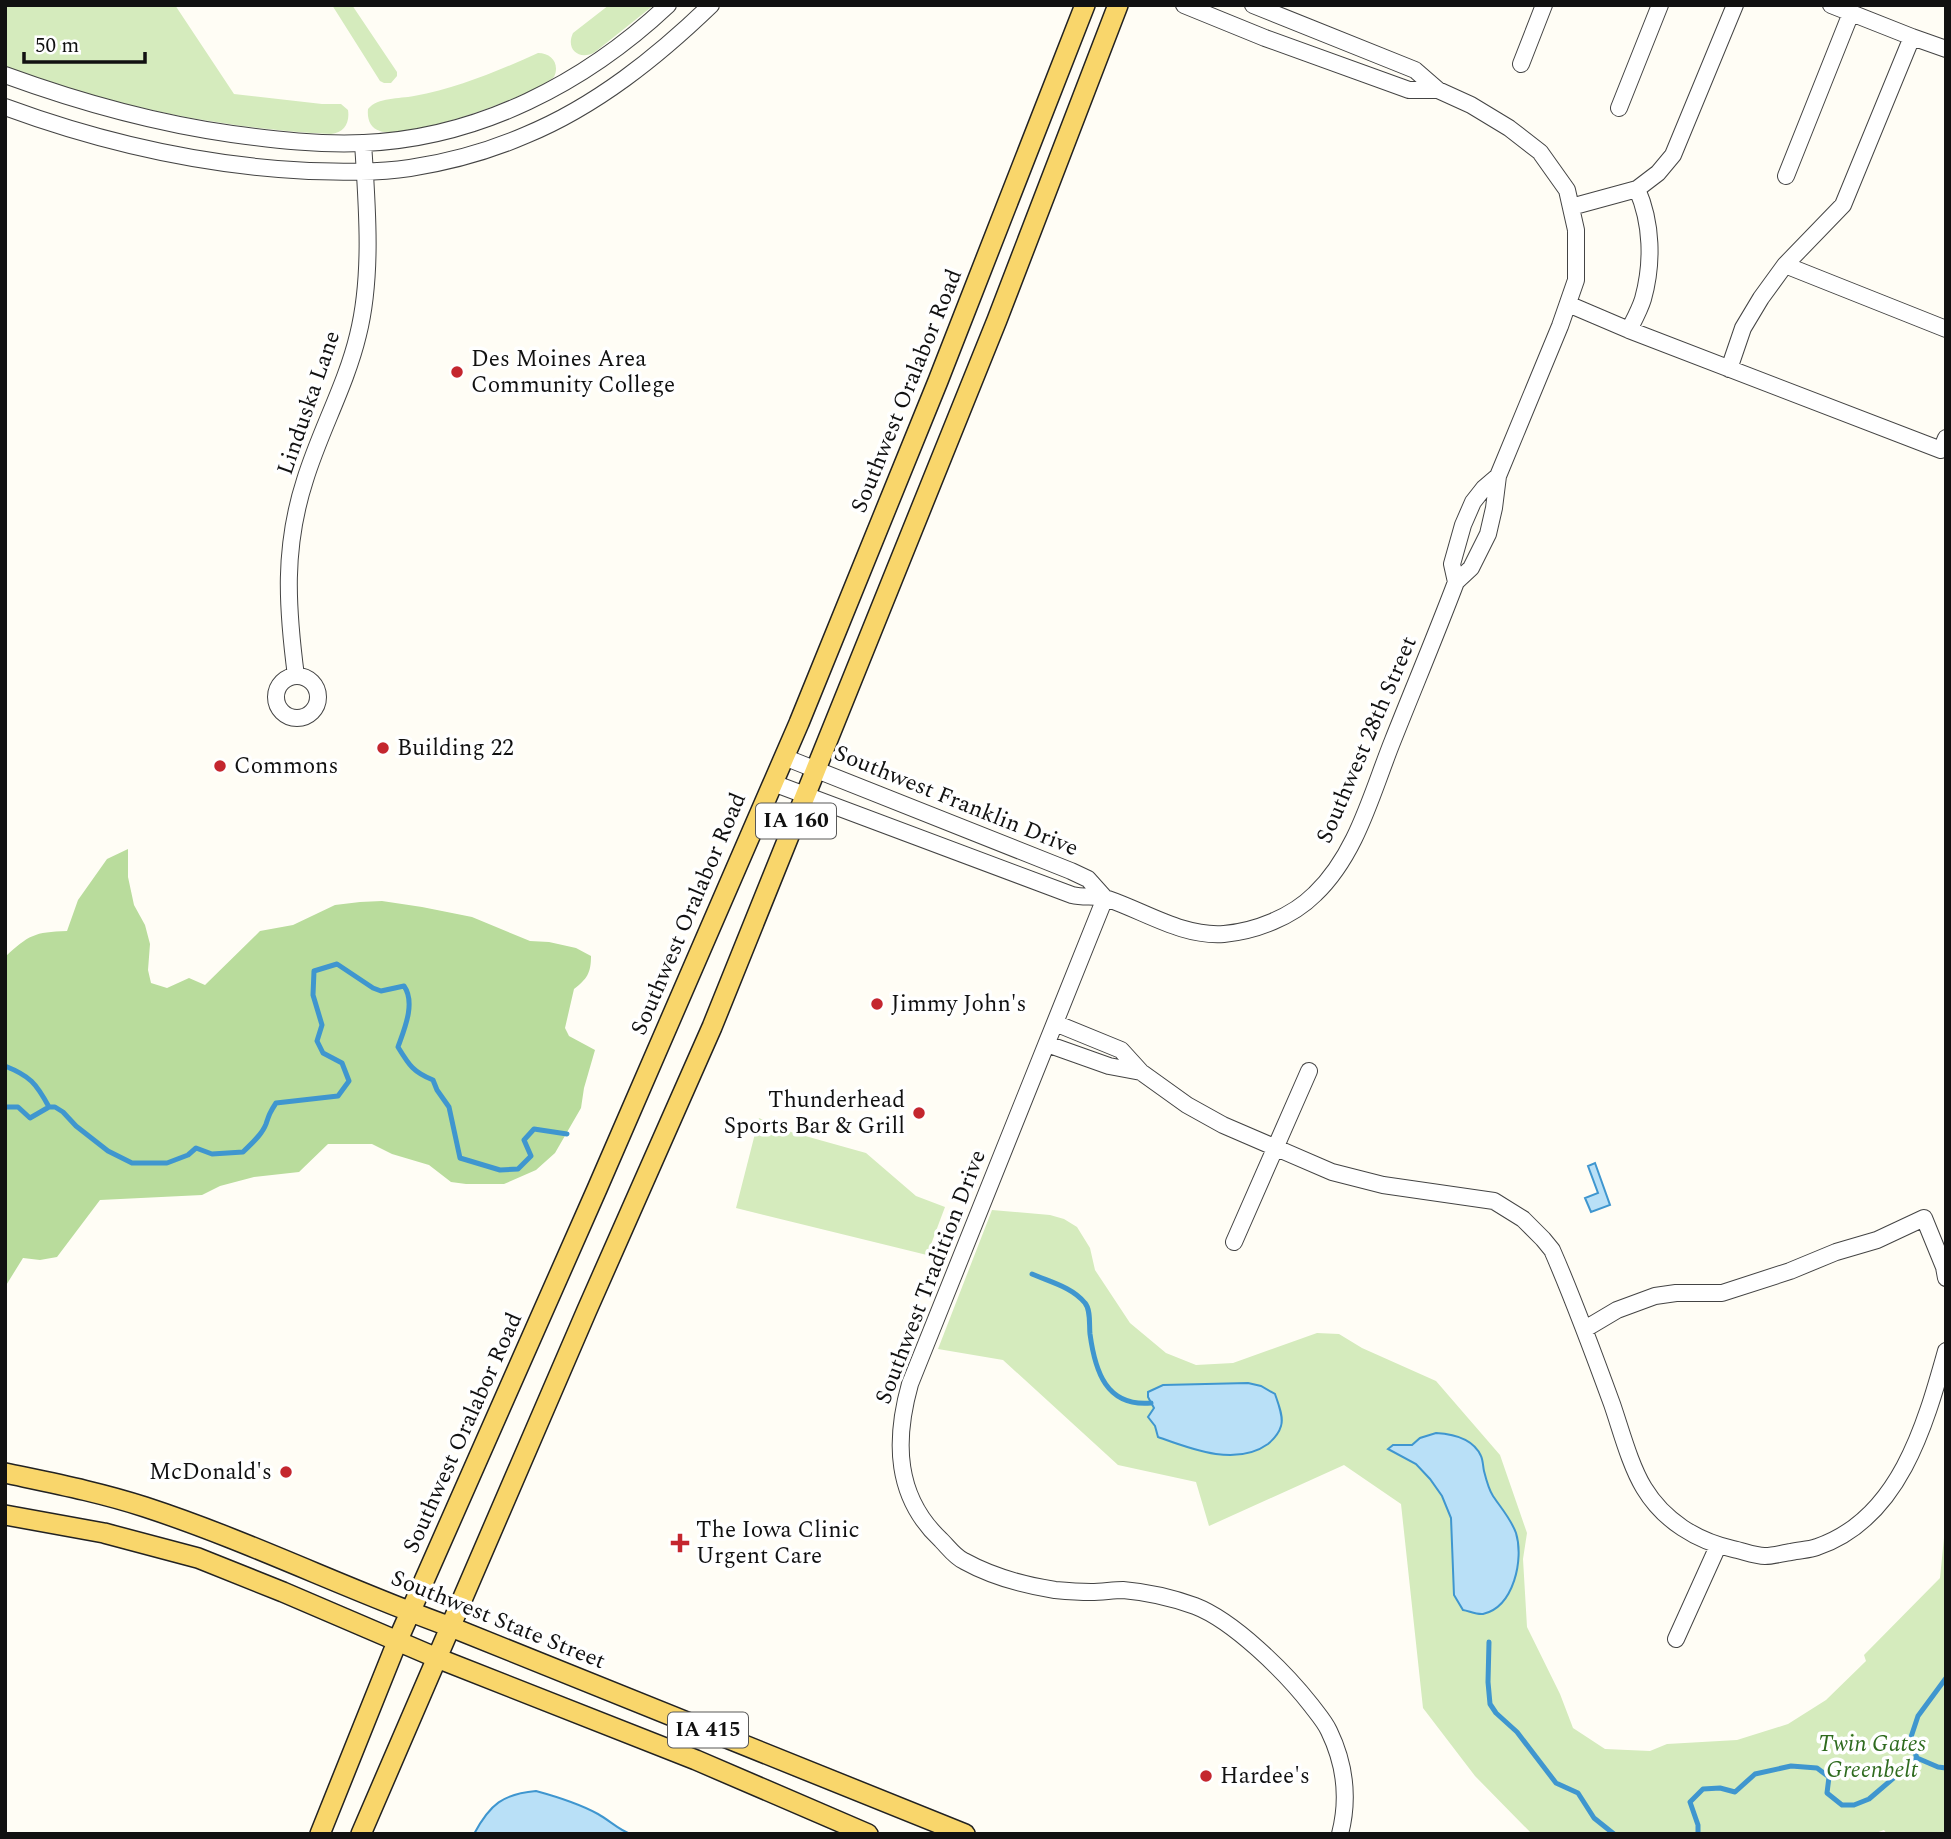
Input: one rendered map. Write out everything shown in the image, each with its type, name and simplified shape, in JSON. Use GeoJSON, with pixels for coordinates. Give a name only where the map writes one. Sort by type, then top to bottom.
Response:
{"type":"FeatureCollection","features":[{"type":"Feature","properties":{"kind":"main road","name":"Southwest Oralabor Road"},"geometry":{"type":"LineString","coordinates":[[320,1834],[397,1642],[784,757],[889,504],[1085,5]]}},
{"type":"Feature","properties":{"kind":"main road","name":"IA 160"},"geometry":{"type":"LineString","coordinates":[[437,1658],[712,1027],[997,320],[1118,5]]}},
{"type":"Feature","properties":{"kind":"main road","name":"Southwest State Street"},"geometry":{"type":"LineString","coordinates":[[5,1473],[146,1507],[280,1557],[965,1834]]}},
{"type":"Feature","properties":{"kind":"main road"},"geometry":{"type":"LineString","coordinates":[[5,1516],[104,1533],[198,1558],[437,1658],[361,1834]]}},
{"type":"Feature","properties":{"kind":"main road","name":"IA 415"},"geometry":{"type":"LineString","coordinates":[[437,1658],[696,1760],[868,1834]]}},
{"type":"Feature","properties":{"kind":"street"},"geometry":{"type":"LineString","coordinates":[[5,75],[96,106],[202,130],[300,142],[397,141],[438,133],[511,110],[580,74],[638,32],[668,5]]}},
{"type":"Feature","properties":{"kind":"street"},"geometry":{"type":"LineString","coordinates":[[5,107],[82,132],[191,158],[286,170],[365,172],[409,168],[490,149],[575,111],[635,71],[679,36],[711,5]]}},
{"type":"Feature","properties":{"kind":"street"},"geometry":{"type":"LineString","coordinates":[[1184,5],[1265,38],[1409,89],[1438,90]]}},
{"type":"Feature","properties":{"kind":"street"},"geometry":{"type":"LineString","coordinates":[[1253,5],[1415,70],[1438,90]]}},
{"type":"Feature","properties":{"kind":"street"},"geometry":{"type":"LineString","coordinates":[[1521,64],[1544,5]]}},
{"type":"Feature","properties":{"kind":"street"},"geometry":{"type":"LineString","coordinates":[[1619,108],[1660,5]]}},
{"type":"Feature","properties":{"kind":"street"},"geometry":{"type":"LineString","coordinates":[[1571,207],[1637,189],[1658,173],[1673,155],[1735,5]]}},
{"type":"Feature","properties":{"kind":"street"},"geometry":{"type":"LineString","coordinates":[[1831,5],[1946,49]]}},
{"type":"Feature","properties":{"kind":"street"},"geometry":{"type":"LineString","coordinates":[[1786,176],[1851,13]]}},
{"type":"Feature","properties":{"kind":"street"},"geometry":{"type":"LineString","coordinates":[[1729,369],[1743,328],[1761,298],[1786,265],[1843,205],[1912,37]]}},
{"type":"Feature","properties":{"kind":"street","name":"Southwest 28th Street"},"geometry":{"type":"LineString","coordinates":[[1267,924],[1298,908],[1314,895],[1347,855],[1455,582],[1471,568],[1488,534],[1498,476],[1560,326],[1576,280],[1576,230],[1567,190],[1540,152],[1509,128],[1471,105],[1438,90]]}},
{"type":"Feature","properties":{"kind":"street","name":"Linduska Lane"},"geometry":{"type":"LineString","coordinates":[[296,676],[288,590],[289,554],[305,478],[358,335],[366,287],[363,143]]}},
{"type":"Feature","properties":{"kind":"street"},"geometry":{"type":"LineString","coordinates":[[1629,330],[1643,299],[1651,251],[1644,205],[1637,189]]}},
{"type":"Feature","properties":{"kind":"street"},"geometry":{"type":"LineString","coordinates":[[1786,265],[1946,329]]}},
{"type":"Feature","properties":{"kind":"street"},"geometry":{"type":"LineString","coordinates":[[1568,304],[1941,450],[1946,438]]}},
{"type":"Feature","properties":{"kind":"street","name":"Southwest 28th Street"},"geometry":{"type":"LineString","coordinates":[[1455,582],[1452,564],[1463,525],[1473,502],[1498,476]]}},
{"type":"Feature","properties":{"kind":"street","name":"Southwest Franklin Drive"},"geometry":{"type":"LineString","coordinates":[[784,757],[1071,871],[1088,879],[1105,898]]}},
{"type":"Feature","properties":{"kind":"street","name":"Southwest Franklin Drive"},"geometry":{"type":"LineString","coordinates":[[773,783],[1072,895],[1105,898],[1176,927],[1223,934],[1267,924]]}},
{"type":"Feature","properties":{"kind":"street","name":"Southwest Tradition Drive"},"geometry":{"type":"LineString","coordinates":[[1105,898],[910,1384],[901,1423],[900,1445],[909,1496],[930,1530],[962,1560],[1014,1583],[1056,1590],[1123,1590],[1157,1596],[1197,1607],[1232,1628],[1266,1656],[1297,1688],[1328,1729],[1343,1770],[1346,1801],[1340,1834]]}},
{"type":"Feature","properties":{"kind":"street"},"geometry":{"type":"LineString","coordinates":[[1055,1023],[1121,1050],[1141,1072],[1187,1105],[1223,1125],[1332,1172],[1383,1185],[1471,1196],[1494,1201],[1511,1210],[1552,1250],[1585,1329],[1644,1487],[1662,1512],[1695,1537],[1718,1546],[1763,1556],[1816,1548],[1871,1515],[1891,1490],[1905,1465],[1946,1351]]}},
{"type":"Feature","properties":{"kind":"street"},"geometry":{"type":"LineString","coordinates":[[1047,1044],[1109,1066],[1141,1072]]}},
{"type":"Feature","properties":{"kind":"street"},"geometry":{"type":"LineString","coordinates":[[1234,1242],[1309,1071]]}},
{"type":"Feature","properties":{"kind":"street"},"geometry":{"type":"LineString","coordinates":[[1585,1329],[1617,1310],[1655,1296],[1722,1293],[1877,1240],[1924,1218],[1946,1278]]}},
{"type":"Feature","properties":{"kind":"street"},"geometry":{"type":"LineString","coordinates":[[1676,1640],[1718,1546]]}},
{"type":"Feature","properties":{"kind":"green space"},"geometry":{"type":"Polygon","coordinates":[[[5,5],[175,5],[234,94],[341,104],[348,110],[347,123],[339,132],[331,134],[206,120],[125,104],[5,67],[5,5]]]}},
{"type":"Feature","properties":{"kind":"green space"},"geometry":{"type":"Polygon","coordinates":[[[332,5],[352,5],[397,72],[391,83],[380,81],[332,5]]]}},
{"type":"Feature","properties":{"kind":"green space"},"geometry":{"type":"Polygon","coordinates":[[[609,5],[654,5],[595,52],[584,55],[575,52],[571,44],[573,33],[609,5]]]}},
{"type":"Feature","properties":{"kind":"green space"},"geometry":{"type":"Polygon","coordinates":[[[538,53],[554,60],[556,72],[554,77],[522,95],[469,115],[415,129],[380,131],[370,123],[368,109],[377,102],[430,93],[462,84],[538,53]]]}},
{"type":"Feature","properties":{"kind":"green space"},"geometry":{"type":"Polygon","coordinates":[[[128,849],[128,877],[134,905],[145,925],[150,944],[148,970],[151,983],[167,988],[189,978],[205,985],[260,931],[293,925],[335,905],[360,902],[382,901],[472,917],[530,941],[576,948],[591,956],[587,975],[574,989],[565,1028],[569,1036],[595,1050],[581,1108],[555,1153],[536,1170],[504,1184],[466,1184],[451,1182],[429,1165],[392,1154],[372,1144],[328,1144],[299,1172],[254,1177],[220,1186],[202,1195],[100,1200],[57,1257],[40,1260],[23,1258],[5,1287],[5,957],[33,936],[67,931],[78,900],[107,859],[128,849]]]}},
{"type":"Feature","properties":{"kind":"green space"},"geometry":{"type":"Polygon","coordinates":[[[759,1118],[791,1132],[866,1153],[916,1196],[945,1207],[927,1255],[736,1208],[759,1118]]]}},
{"type":"Feature","properties":{"kind":"green space","name":"Twin Gates Greenbelt"},"geometry":{"type":"Polygon","coordinates":[[[992,1210],[1050,1215],[1077,1227],[1090,1248],[1095,1270],[1130,1323],[1166,1353],[1196,1365],[1233,1363],[1317,1333],[1339,1334],[1362,1348],[1436,1381],[1500,1455],[1527,1533],[1523,1559],[1527,1627],[1560,1694],[1573,1728],[1605,1749],[1650,1751],[1667,1744],[1737,1740],[1788,1724],[1826,1700],[1866,1661],[1864,1655],[1940,1578],[1946,1518],[1946,1834],[1887,1834],[1884,1830],[1873,1834],[1532,1834],[1475,1776],[1423,1708],[1401,1504],[1344,1465],[1209,1526],[1196,1482],[1118,1465],[1003,1360],[938,1349],[992,1210]]]}},
{"type":"Feature","properties":{"kind":"water"},"geometry":{"type":"Polygon","coordinates":[[[1595,1163],[1610,1205],[1591,1212],[1585,1198],[1598,1193],[1588,1166],[1595,1163]]]}},
{"type":"Feature","properties":{"kind":"water"},"geometry":{"type":"Polygon","coordinates":[[[1248,1383],[1261,1386],[1275,1394],[1282,1418],[1280,1429],[1274,1438],[1255,1451],[1228,1455],[1199,1451],[1158,1437],[1155,1426],[1148,1417],[1154,1408],[1148,1392],[1163,1385],[1248,1383]]]}},
{"type":"Feature","properties":{"kind":"water"},"geometry":{"type":"Polygon","coordinates":[[[1436,1433],[1462,1438],[1477,1450],[1482,1458],[1490,1491],[1516,1533],[1519,1556],[1514,1581],[1502,1602],[1494,1610],[1483,1614],[1463,1610],[1454,1595],[1451,1518],[1442,1496],[1416,1464],[1388,1449],[1393,1445],[1412,1445],[1420,1438],[1436,1433]]]}},
{"type":"Feature","properties":{"kind":"water"},"geometry":{"type":"Polygon","coordinates":[[[536,1791],[583,1807],[631,1834],[474,1834],[486,1815],[499,1802],[525,1792],[536,1791]]]}},
{"type":"Feature","properties":{"kind":"waterway"},"geometry":{"type":"LineString","coordinates":[[5,1107],[18,1107],[30,1118],[49,1107],[55,1107],[108,1151],[132,1163],[167,1163],[188,1155],[196,1148],[212,1154],[243,1152],[262,1132],[276,1103],[338,1096],[349,1081],[342,1063],[323,1053],[317,1041],[322,1025],[313,995],[314,971],[337,964],[381,991],[404,986],[409,1008],[398,1047],[412,1067],[433,1080],[449,1107],[460,1158],[500,1170],[518,1169],[531,1156],[524,1140],[534,1129],[567,1134]]}},
{"type":"Feature","properties":{"kind":"waterway"},"geometry":{"type":"LineString","coordinates":[[5,1066],[32,1081],[49,1107]]}},
{"type":"Feature","properties":{"kind":"waterway"},"geometry":{"type":"LineString","coordinates":[[1032,1274],[1067,1289],[1085,1303],[1095,1361],[1113,1393],[1136,1403],[1151,1403]]}},
{"type":"Feature","properties":{"kind":"waterway"},"geometry":{"type":"LineString","coordinates":[[1489,1642],[1490,1704],[1517,1732],[1556,1783],[1578,1793],[1594,1818],[1614,1834]]}},
{"type":"Feature","properties":{"kind":"waterway"},"geometry":{"type":"LineString","coordinates":[[1946,1678],[1918,1716],[1910,1740],[1917,1758],[1946,1768]]}},
{"type":"Feature","properties":{"kind":"waterway"},"geometry":{"type":"LineString","coordinates":[[1698,1834],[1698,1825],[1690,1802],[1703,1789],[1720,1788],[1735,1792],[1755,1774],[1791,1766],[1817,1768],[1829,1777],[1827,1793],[1842,1805],[1854,1805],[1869,1799],[1917,1758]]}},
{"type":"Feature","properties":{"kind":"place","name":"Des Moines Area Community College"},"geometry":{"type":"Point","coordinates":[457,372]}},
{"type":"Feature","properties":{"kind":"place","name":"Building 22"},"geometry":{"type":"Point","coordinates":[383,748]}},
{"type":"Feature","properties":{"kind":"place","name":"Commons"},"geometry":{"type":"Point","coordinates":[220,766]}},
{"type":"Feature","properties":{"kind":"place","name":"Jimmy John's"},"geometry":{"type":"Point","coordinates":[877,1004]}},
{"type":"Feature","properties":{"kind":"place","name":"Thunderhead Sports Bar & Grill"},"geometry":{"type":"Point","coordinates":[919,1113]}},
{"type":"Feature","properties":{"kind":"place","name":"McDonald's"},"geometry":{"type":"Point","coordinates":[286,1472]}},
{"type":"Feature","properties":{"kind":"place","name":"The Iowa Clinic Urgent Care"},"geometry":{"type":"Point","coordinates":[680,1543]}},
{"type":"Feature","properties":{"kind":"place","name":"Hardee's"},"geometry":{"type":"Point","coordinates":[1206,1776]}}]}
